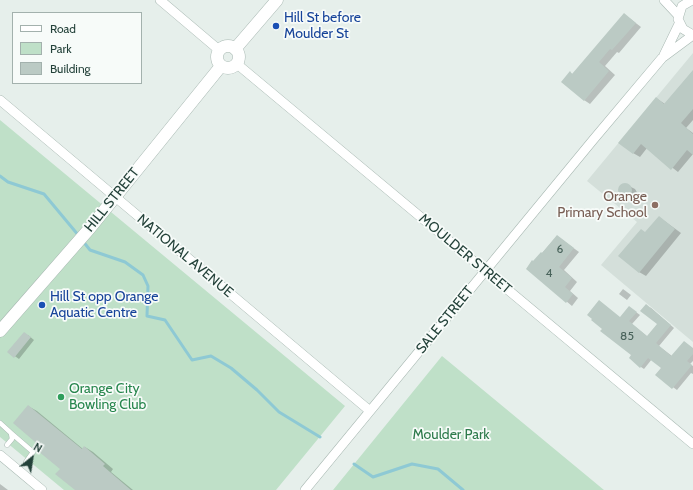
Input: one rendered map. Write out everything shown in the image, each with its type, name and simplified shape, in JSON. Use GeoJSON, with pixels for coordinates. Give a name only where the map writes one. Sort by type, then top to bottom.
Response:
{"type":"FeatureCollection","features":[{"type":"Feature","properties":{"kind":"street"},"geometry":{"type":"LineString","coordinates":[[160,0],[219,50]]}},
{"type":"Feature","properties":{"kind":"street"},"geometry":{"type":"LineString","coordinates":[[236,49],[277,0]]}},
{"type":"Feature","properties":{"kind":"street"},"geometry":{"type":"LineString","coordinates":[[664,0],[679,19],[683,29],[693,35]]}},
{"type":"Feature","properties":{"kind":"street","name":"SALE STREET"},"geometry":{"type":"LineString","coordinates":[[662,58],[679,19],[682,6],[690,0]]}},
{"type":"Feature","properties":{"kind":"street","name":"SALE STREET"},"geometry":{"type":"LineString","coordinates":[[305,490],[662,58],[693,35]]}},
{"type":"Feature","properties":{"kind":"street"},"geometry":{"type":"LineString","coordinates":[[229,46],[236,49],[239,58],[237,64],[231,68],[221,66],[217,56],[219,50],[229,46]]}},
{"type":"Feature","properties":{"kind":"street","name":"MOULDER STREET"},"geometry":{"type":"LineString","coordinates":[[237,64],[693,444]]}},
{"type":"Feature","properties":{"kind":"street","name":"HILL STREET"},"geometry":{"type":"LineString","coordinates":[[0,331],[85,234],[221,66]]}},
{"type":"Feature","properties":{"kind":"street","name":"NATIONAL AVENUE"},"geometry":{"type":"LineString","coordinates":[[0,100],[370,411]]}},
{"type":"Feature","properties":{"kind":"street"},"geometry":{"type":"LineString","coordinates":[[0,455],[42,490]]}},
{"type":"Feature","properties":{"kind":"lane"},"geometry":{"type":"LineString","coordinates":[[0,423],[33,452],[26,462]]}},
{"type":"Feature","properties":{"kind":"lane"},"geometry":{"type":"LineString","coordinates":[[7,445],[12,439],[11,433]]}},
{"type":"Feature","properties":{"kind":"shaded area","name":"Orange Primary School"},"geometry":{"type":"Polygon","coordinates":[[[693,53],[693,342],[601,265],[637,222],[587,181],[693,53]]]}},
{"type":"Feature","properties":{"kind":"green space"},"geometry":{"type":"Polygon","coordinates":[[[0,120],[345,406],[276,490],[64,490],[0,437],[0,120]]]}},
{"type":"Feature","properties":{"kind":"green space","name":"Moulder Park"},"geometry":{"type":"Polygon","coordinates":[[[442,356],[604,490],[333,490],[442,356]]]}},
{"type":"Feature","properties":{"kind":"building"},"geometry":{"type":"Polygon","coordinates":[[[624,13],[636,23],[599,62],[609,71],[584,101],[561,82],[570,71],[572,74],[624,13]]]}},
{"type":"Feature","properties":{"kind":"building"},"geometry":{"type":"Polygon","coordinates":[[[693,70],[693,109],[681,123],[693,134],[693,155],[687,150],[671,170],[641,144],[633,154],[618,143],[656,97],[664,104],[693,70]]]}},
{"type":"Feature","properties":{"kind":"building"},"geometry":{"type":"Polygon","coordinates":[[[625,183],[630,185],[632,190],[630,195],[625,197],[620,195],[618,190],[620,185],[625,183]]]}},
{"type":"Feature","properties":{"kind":"building"},"geometry":{"type":"Polygon","coordinates":[[[659,216],[675,229],[639,273],[618,256],[641,229],[645,232],[659,216]]]}},
{"type":"Feature","properties":{"kind":"building"},"geometry":{"type":"Polygon","coordinates":[[[557,235],[574,248],[559,267],[572,278],[565,287],[573,294],[566,303],[526,269],[532,260],[533,261],[541,252],[542,253],[557,235]]]}},
{"type":"Feature","properties":{"kind":"building"},"geometry":{"type":"Polygon","coordinates":[[[599,300],[620,317],[629,306],[637,312],[629,321],[647,336],[657,324],[640,311],[646,304],[671,325],[656,343],[671,356],[684,341],[693,348],[693,354],[687,361],[692,365],[672,389],[655,375],[661,368],[648,358],[640,368],[629,358],[631,355],[600,331],[602,329],[587,315],[599,300]]]}},
{"type":"Feature","properties":{"kind":"building"},"geometry":{"type":"Polygon","coordinates":[[[24,332],[31,337],[14,358],[7,352],[24,332]]]}},
{"type":"Feature","properties":{"kind":"building"},"geometry":{"type":"Polygon","coordinates":[[[28,405],[82,449],[84,446],[105,464],[103,466],[131,490],[75,490],[55,474],[60,469],[38,451],[41,447],[13,423],[28,405]]]}},
{"type":"Feature","properties":{"kind":"waterway"},"geometry":{"type":"LineString","coordinates":[[0,176],[8,182],[44,194],[79,236]]}},
{"type":"Feature","properties":{"kind":"waterway"},"geometry":{"type":"LineString","coordinates":[[82,240],[90,250],[125,262],[143,275],[148,286],[147,316],[165,320],[192,360],[211,356],[231,368],[257,390],[279,412],[320,437]]}},
{"type":"Feature","properties":{"kind":"waterway"},"geometry":{"type":"LineString","coordinates":[[354,464],[373,477],[412,464],[438,469],[463,490]]}},
{"type":"Feature","properties":{"kind":"place","name":"Hill St before Moulder St"},"geometry":{"type":"Point","coordinates":[276,26]}},
{"type":"Feature","properties":{"kind":"place","name":"Orange Primary School"},"geometry":{"type":"Point","coordinates":[655,205]}},
{"type":"Feature","properties":{"kind":"place","name":"Hill St opp Orange Aquatic Centre"},"geometry":{"type":"Point","coordinates":[42,305]}},
{"type":"Feature","properties":{"kind":"place","name":"Orange City Bowling Club"},"geometry":{"type":"Point","coordinates":[61,397]}}]}
